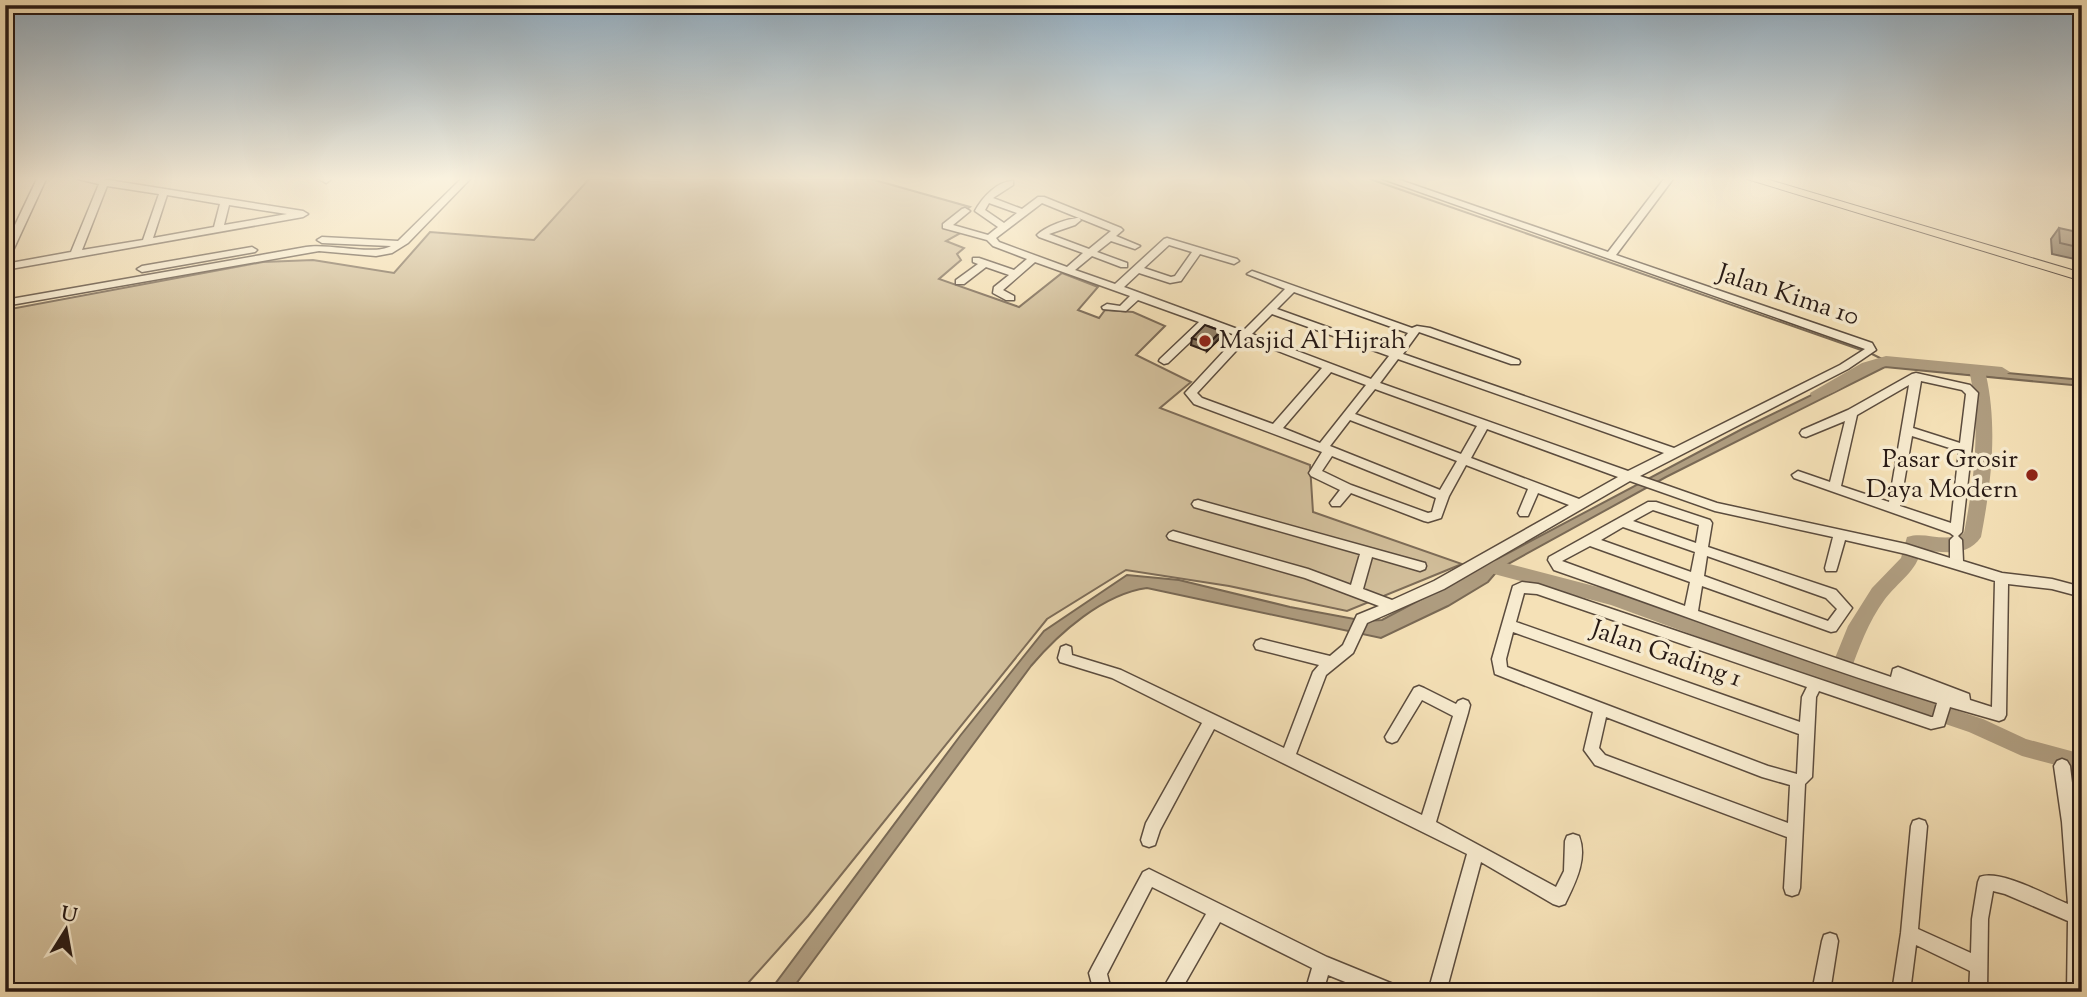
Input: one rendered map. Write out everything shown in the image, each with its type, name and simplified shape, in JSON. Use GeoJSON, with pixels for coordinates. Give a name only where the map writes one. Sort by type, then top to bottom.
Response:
{"type":"FeatureCollection","features":[{"type":"Feature","properties":{"kind":"main road"},"geometry":{"type":"LineString","coordinates":[[1918,226],[2082,270]]}},
{"type":"Feature","properties":{"kind":"main road"},"geometry":{"type":"LineString","coordinates":[[1926,226],[2082,277]]}},
{"type":"Feature","properties":{"kind":"street"},"geometry":{"type":"LineString","coordinates":[[5,257],[20,226]]}},
{"type":"Feature","properties":{"kind":"street"},"geometry":{"type":"LineString","coordinates":[[75,255],[87,226]]}},
{"type":"Feature","properties":{"kind":"street"},"geometry":{"type":"LineString","coordinates":[[147,242],[153,226]]}},
{"type":"Feature","properties":{"kind":"street"},"geometry":{"type":"LineString","coordinates":[[218,230],[219,226]]}},
{"type":"Feature","properties":{"kind":"street"},"geometry":{"type":"LineString","coordinates":[[5,267],[242,226]]}},
{"type":"Feature","properties":{"kind":"street"},"geometry":{"type":"LineString","coordinates":[[5,303],[319,248],[376,254],[389,251],[405,242],[421,226]]}},
{"type":"Feature","properties":{"kind":"street"},"geometry":{"type":"LineString","coordinates":[[947,226],[990,237],[996,244],[1116,289],[1715,507],[1912,551],[2002,578],[2052,584],[2082,592]]}},
{"type":"Feature","properties":{"kind":"street"},"geometry":{"type":"LineString","coordinates":[[990,237],[1002,226]]}},
{"type":"Feature","properties":{"kind":"street"},"geometry":{"type":"LineString","coordinates":[[1069,226],[1051,228],[1042,235],[1124,265]]}},
{"type":"Feature","properties":{"kind":"street"},"geometry":{"type":"LineString","coordinates":[[1069,271],[1118,230],[1106,226]]}},
{"type":"Feature","properties":{"kind":"street","name":"Jalan Kima 10"},"geometry":{"type":"LineString","coordinates":[[1519,226],[1868,345],[1870,351],[1675,453]]}},
{"type":"Feature","properties":{"kind":"street"},"geometry":{"type":"LineString","coordinates":[[1609,257],[1633,226]]}},
{"type":"Feature","properties":{"kind":"street"},"geometry":{"type":"LineString","coordinates":[[1110,237],[1135,246]]}},
{"type":"Feature","properties":{"kind":"street"},"geometry":{"type":"LineString","coordinates":[[5,294],[302,242],[405,242]]}},
{"type":"Feature","properties":{"kind":"street"},"geometry":{"type":"LineString","coordinates":[[1116,289],[1164,242],[1234,261]]}},
{"type":"Feature","properties":{"kind":"street"},"geometry":{"type":"LineString","coordinates":[[1136,269],[1178,279],[1198,250]]}},
{"type":"Feature","properties":{"kind":"street"},"geometry":{"type":"LineString","coordinates":[[1010,298],[997,291],[1034,258]]}},
{"type":"Feature","properties":{"kind":"street"},"geometry":{"type":"LineString","coordinates":[[960,282],[981,262],[1016,274]]}},
{"type":"Feature","properties":{"kind":"street"},"geometry":{"type":"LineString","coordinates":[[1252,274],[1414,332]]}},
{"type":"Feature","properties":{"kind":"street"},"geometry":{"type":"LineString","coordinates":[[1292,288],[1245,335],[1191,396],[1443,496]]}},
{"type":"Feature","properties":{"kind":"street"},"geometry":{"type":"LineString","coordinates":[[1107,307],[1122,309],[1136,296]]}},
{"type":"Feature","properties":{"kind":"street"},"geometry":{"type":"LineString","coordinates":[[1271,310],[1675,453]]}},
{"type":"Feature","properties":{"kind":"street"},"geometry":{"type":"LineString","coordinates":[[1164,361],[1206,321]]}},
{"type":"Feature","properties":{"kind":"street"},"geometry":{"type":"LineString","coordinates":[[1484,425],[1462,459],[1443,496],[1437,515],[1428,518],[1349,489],[1315,473],[1326,449],[1348,415],[1417,329],[1515,362]]}},
{"type":"Feature","properties":{"kind":"street"},"geometry":{"type":"LineString","coordinates":[[1275,429],[1329,367]]}},
{"type":"Feature","properties":{"kind":"street"},"geometry":{"type":"LineString","coordinates":[[1894,507],[1916,376]]}},
{"type":"Feature","properties":{"kind":"street"},"geometry":{"type":"LineString","coordinates":[[1806,433],[1852,413],[1916,376],[1957,384],[1971,390],[1967,449],[1956,534],[1957,563]]}},
{"type":"Feature","properties":{"kind":"street"},"geometry":{"type":"LineString","coordinates":[[1835,487],[1852,413]]}},
{"type":"Feature","properties":{"kind":"street"},"geometry":{"type":"LineString","coordinates":[[1348,415],[1581,505]]}},
{"type":"Feature","properties":{"kind":"street"},"geometry":{"type":"LineString","coordinates":[[1907,430],[1967,449]]}},
{"type":"Feature","properties":{"kind":"street"},"geometry":{"type":"LineString","coordinates":[[1288,757],[1320,672],[1348,649],[1359,626],[1371,614],[1395,607],[1479,563],[1675,453]]}},
{"type":"Feature","properties":{"kind":"street"},"geometry":{"type":"LineString","coordinates":[[1798,475],[1894,507],[1956,534]]}},
{"type":"Feature","properties":{"kind":"street"},"geometry":{"type":"LineString","coordinates":[[1524,513],[1535,486]]}},
{"type":"Feature","properties":{"kind":"street"},"geometry":{"type":"LineString","coordinates":[[1336,503],[1349,489]]}},
{"type":"Feature","properties":{"kind":"street"},"geometry":{"type":"LineString","coordinates":[[1198,504],[1420,566]]}},
{"type":"Feature","properties":{"kind":"street"},"geometry":{"type":"LineString","coordinates":[[1691,612],[1699,578],[1706,523],[1652,505],[1555,560],[1559,567],[1829,663],[1945,703],[1968,704],[1999,715],[2002,578]]}},
{"type":"Feature","properties":{"kind":"street"},"geometry":{"type":"LineString","coordinates":[[1588,540],[1832,627],[1844,608],[1831,594],[1622,522]]}},
{"type":"Feature","properties":{"kind":"street"},"geometry":{"type":"LineString","coordinates":[[1830,568],[1840,534]]}},
{"type":"Feature","properties":{"kind":"street"},"geometry":{"type":"LineString","coordinates":[[1172,536],[1308,574],[1395,607]]}},
{"type":"Feature","properties":{"kind":"street"},"geometry":{"type":"LineString","coordinates":[[1355,592],[1368,550]]}},
{"type":"Feature","properties":{"kind":"street"},"geometry":{"type":"LineString","coordinates":[[2033,583],[2082,600]]}},
{"type":"Feature","properties":{"kind":"street"},"geometry":{"type":"LineString","coordinates":[[1815,685],[1809,697],[1804,777],[1798,781],[1767,772],[1500,670],[1499,659],[1518,590],[1529,587],[1815,685],[1920,721],[1939,722],[1945,703]]}},
{"type":"Feature","properties":{"kind":"street","name":"Jalan Gading 1"},"geometry":{"type":"LineString","coordinates":[[1510,625],[1806,730]]}},
{"type":"Feature","properties":{"kind":"street"},"geometry":{"type":"LineString","coordinates":[[1261,645],[1332,662]]}},
{"type":"Feature","properties":{"kind":"street"},"geometry":{"type":"LineString","coordinates":[[1066,651],[1065,658],[1115,674],[1212,719],[1427,825],[1561,898],[1572,872],[1573,841]]}},
{"type":"Feature","properties":{"kind":"street"},"geometry":{"type":"LineString","coordinates":[[1898,686],[1898,673],[1963,696],[1968,704]]}},
{"type":"Feature","properties":{"kind":"street"},"geometry":{"type":"LineString","coordinates":[[1392,737],[1419,692],[1462,709],[1427,825]]}},
{"type":"Feature","properties":{"kind":"street"},"geometry":{"type":"LineString","coordinates":[[1601,709],[1591,750],[1600,760],[1795,833]]}},
{"type":"Feature","properties":{"kind":"street"},"geometry":{"type":"LineString","coordinates":[[1149,840],[1152,828],[1212,719]]}},
{"type":"Feature","properties":{"kind":"street"},"geometry":{"type":"LineString","coordinates":[[2062,766],[2076,821],[2079,960],[2076,992]]}},
{"type":"Feature","properties":{"kind":"street"},"geometry":{"type":"LineString","coordinates":[[1792,888],[1798,781]]}},
{"type":"Feature","properties":{"kind":"street"},"geometry":{"type":"LineString","coordinates":[[1901,992],[1919,826]]}},
{"type":"Feature","properties":{"kind":"street"},"geometry":{"type":"LineString","coordinates":[[1437,992],[1476,851]]}},
{"type":"Feature","properties":{"kind":"street"},"geometry":{"type":"LineString","coordinates":[[1107,992],[1100,984],[1098,973],[1149,877],[1322,964],[1392,992]]}},
{"type":"Feature","properties":{"kind":"street"},"geometry":{"type":"LineString","coordinates":[[1978,992],[1980,919],[1986,882],[2006,886],[2078,917]]}},
{"type":"Feature","properties":{"kind":"street"},"geometry":{"type":"LineString","coordinates":[[1170,992],[1216,913]]}},
{"type":"Feature","properties":{"kind":"street"},"geometry":{"type":"LineString","coordinates":[[1909,933],[1979,965]]}},
{"type":"Feature","properties":{"kind":"street"},"geometry":{"type":"LineString","coordinates":[[1821,992],[1830,941]]}},
{"type":"Feature","properties":{"kind":"street"},"geometry":{"type":"LineString","coordinates":[[1314,992],[1322,964]]}},
{"type":"Feature","properties":{"kind":"shaded area"},"geometry":{"type":"Polygon","coordinates":[[[547,226],[951,226],[966,230],[946,241],[964,248],[957,254],[961,260],[939,279],[1019,307],[1062,273],[1098,287],[1078,310],[1099,318],[1105,310],[1133,312],[1165,326],[1136,355],[1191,382],[1160,408],[1310,465],[1313,512],[1462,564],[1347,611],[1229,586],[1126,570],[1047,619],[808,916],[740,992],[5,992],[5,310],[263,262],[313,260],[394,273],[430,232],[534,240],[547,226]]]}},
{"type":"Feature","properties":{"kind":"shaded area"},"geometry":{"type":"Polygon","coordinates":[[[1881,361],[2082,380],[2082,386],[1885,367],[1666,477],[1499,569],[1488,582],[1448,606],[1381,638],[1147,588],[1114,598],[1068,628],[1031,666],[790,992],[769,992],[960,736],[1044,631],[1127,575],[1179,580],[1290,607],[1365,621],[1382,620],[1744,428],[1881,361]]]}},
{"type":"Feature","properties":{"kind":"building"},"geometry":{"type":"Polygon","coordinates":[[[2059,228],[2082,233],[2082,248],[2060,243],[2059,228]]]}},
{"type":"Feature","properties":{"kind":"building"},"geometry":{"type":"Polygon","coordinates":[[[1205,325],[1221,331],[1208,344],[1192,338],[1205,325]]]}},
{"type":"Feature","properties":{"kind":"waterway"},"geometry":{"type":"LineString","coordinates":[[1504,226],[1864,351]]}},
{"type":"Feature","properties":{"kind":"waterway"},"geometry":{"type":"LineString","coordinates":[[1870,353],[1886,361]]}},
{"type":"Feature","properties":{"kind":"waterway"},"geometry":{"type":"LineString","coordinates":[[1818,393],[1867,366],[1886,361],[1977,370]]}},
{"type":"Feature","properties":{"kind":"waterway"},"geometry":{"type":"LineString","coordinates":[[1837,679],[1855,631],[1879,593],[1910,560],[1913,542],[1954,547],[1972,537],[1979,498],[1984,430],[1977,370]]}},
{"type":"Feature","properties":{"kind":"waterway"},"geometry":{"type":"LineString","coordinates":[[1977,370],[2002,372]]}},
{"type":"Feature","properties":{"kind":"waterway"},"geometry":{"type":"LineString","coordinates":[[1494,567],[1614,598],[1837,679]]}},
{"type":"Feature","properties":{"kind":"waterway"},"geometry":{"type":"LineString","coordinates":[[1837,679],[1976,725],[2022,747],[2082,763]]}},
{"type":"Feature","properties":{"kind":"place","name":"Masjid Al Hijrah"},"geometry":{"type":"Point","coordinates":[1205,341]}},
{"type":"Feature","properties":{"kind":"place","name":"Pasar Grosir Daya Modern"},"geometry":{"type":"Point","coordinates":[2032,475]}}]}
